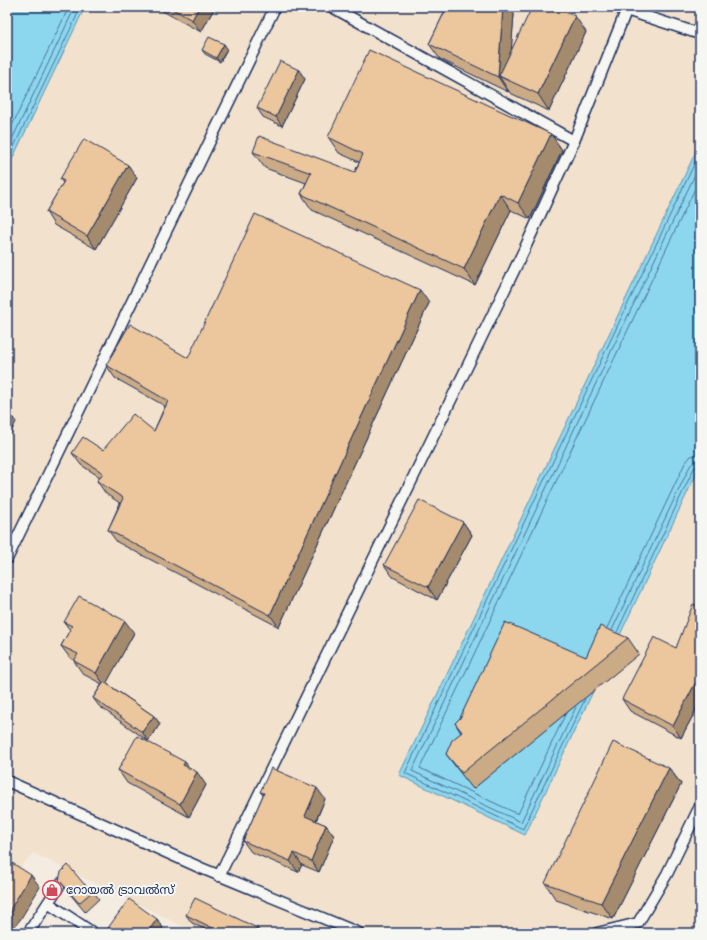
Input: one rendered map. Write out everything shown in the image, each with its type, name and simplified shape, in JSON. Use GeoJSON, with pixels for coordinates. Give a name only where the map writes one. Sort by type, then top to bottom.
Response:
{"type":"FeatureCollection","features":[{"type":"Feature","properties":{"kind":"lane"},"geometry":{"type":"LineString","coordinates":[[7,559],[276,7]]}},
{"type":"Feature","properties":{"kind":"lane"},"geometry":{"type":"LineString","coordinates":[[332,7],[574,141]]}},
{"type":"Feature","properties":{"kind":"lane"},"geometry":{"type":"LineString","coordinates":[[617,7],[700,34]]}},
{"type":"Feature","properties":{"kind":"lane"},"geometry":{"type":"LineString","coordinates":[[219,876],[524,250],[574,141],[626,11]]}},
{"type":"Feature","properties":{"kind":"lane"},"geometry":{"type":"LineString","coordinates":[[7,781],[219,876],[359,933]]}},
{"type":"Feature","properties":{"kind":"lane"},"geometry":{"type":"LineString","coordinates":[[597,933],[638,923],[667,874],[700,806]]}},
{"type":"Feature","properties":{"kind":"lane"},"geometry":{"type":"LineString","coordinates":[[28,933],[61,883]]}},
{"type":"Feature","properties":{"kind":"lane"},"geometry":{"type":"LineString","coordinates":[[48,903],[93,933]]}},
{"type":"Feature","properties":{"kind":"shaded area"},"geometry":{"type":"Polygon","coordinates":[[[7,7],[700,7],[700,933],[197,933],[33,853],[7,882],[7,7]]]}},
{"type":"Feature","properties":{"kind":"water"},"geometry":{"type":"Polygon","coordinates":[[[7,7],[85,7],[7,170],[7,7]]]}},
{"type":"Feature","properties":{"kind":"water"},"geometry":{"type":"Polygon","coordinates":[[[700,143],[700,466],[525,835],[399,775],[700,143]]]}},
{"type":"Feature","properties":{"kind":"building"},"geometry":{"type":"Polygon","coordinates":[[[169,7],[199,7],[192,20],[169,7]]]}},
{"type":"Feature","properties":{"kind":"building"},"geometry":{"type":"Polygon","coordinates":[[[447,7],[503,7],[498,77],[429,44],[447,7]]]}},
{"type":"Feature","properties":{"kind":"building"},"geometry":{"type":"Polygon","coordinates":[[[532,7],[551,7],[575,16],[538,94],[499,76],[532,7]]]}},
{"type":"Feature","properties":{"kind":"building"},"geometry":{"type":"Polygon","coordinates":[[[209,37],[224,44],[216,58],[202,50],[209,37]]]}},
{"type":"Feature","properties":{"kind":"building"},"geometry":{"type":"Polygon","coordinates":[[[369,50],[551,134],[518,203],[500,194],[464,269],[301,194],[311,173],[253,152],[259,136],[355,172],[363,154],[328,137],[369,50]]]}},
{"type":"Feature","properties":{"kind":"building"},"geometry":{"type":"Polygon","coordinates":[[[280,61],[299,70],[276,117],[257,108],[280,61]]]}},
{"type":"Feature","properties":{"kind":"building"},"geometry":{"type":"Polygon","coordinates":[[[84,139],[128,165],[87,236],[46,212],[64,181],[60,179],[84,139]]]}},
{"type":"Feature","properties":{"kind":"building"},"geometry":{"type":"Polygon","coordinates":[[[255,214],[420,290],[270,615],[108,530],[123,498],[97,481],[103,473],[72,453],[83,437],[103,450],[133,414],[154,431],[168,401],[106,365],[130,324],[188,358],[255,214]]]}},
{"type":"Feature","properties":{"kind":"building"},"geometry":{"type":"Polygon","coordinates":[[[419,500],[463,522],[428,587],[384,565],[419,500]]]}},
{"type":"Feature","properties":{"kind":"building"},"geometry":{"type":"Polygon","coordinates":[[[79,596],[125,621],[96,673],[74,661],[78,654],[61,646],[72,626],[64,622],[79,596]]]}},
{"type":"Feature","properties":{"kind":"building"},"geometry":{"type":"Polygon","coordinates":[[[693,604],[700,607],[700,646],[695,658],[700,661],[700,674],[673,726],[622,699],[654,637],[676,648],[693,604]]]}},
{"type":"Feature","properties":{"kind":"building"},"geometry":{"type":"Polygon","coordinates":[[[505,622],[586,657],[600,626],[628,638],[462,773],[446,754],[452,740],[462,732],[455,723],[460,718],[505,622]]]}},
{"type":"Feature","properties":{"kind":"building"},"geometry":{"type":"Polygon","coordinates":[[[104,682],[154,716],[142,732],[93,698],[104,682]]]}},
{"type":"Feature","properties":{"kind":"building"},"geometry":{"type":"Polygon","coordinates":[[[137,736],[185,762],[183,765],[197,772],[180,804],[118,770],[137,736]]]}},
{"type":"Feature","properties":{"kind":"building"},"geometry":{"type":"Polygon","coordinates":[[[613,742],[669,768],[601,903],[545,883],[613,742]]]}},
{"type":"Feature","properties":{"kind":"building"},"geometry":{"type":"Polygon","coordinates":[[[271,768],[317,788],[305,816],[326,825],[311,861],[294,853],[290,861],[243,841],[264,793],[260,792],[271,768]]]}},
{"type":"Feature","properties":{"kind":"building"},"geometry":{"type":"Polygon","coordinates":[[[9,861],[31,875],[7,912],[7,864],[9,861]]]}},
{"type":"Feature","properties":{"kind":"building"},"geometry":{"type":"Polygon","coordinates":[[[68,865],[84,884],[93,891],[79,903],[59,880],[61,872],[68,865]]]}},
{"type":"Feature","properties":{"kind":"building"},"geometry":{"type":"Polygon","coordinates":[[[195,898],[257,928],[255,933],[223,933],[186,915],[195,898]]]}},
{"type":"Feature","properties":{"kind":"building"},"geometry":{"type":"Polygon","coordinates":[[[129,899],[157,919],[147,933],[115,933],[108,928],[129,899]]]}},
{"type":"Feature","properties":{"kind":"building"},"geometry":{"type":"Polygon","coordinates":[[[34,928],[40,933],[31,933],[34,928]]]}},
{"type":"Feature","properties":{"kind":"place","name":"റോയൽ ട്രാവൽസ്"},"geometry":{"type":"Point","coordinates":[52,890]}}]}
